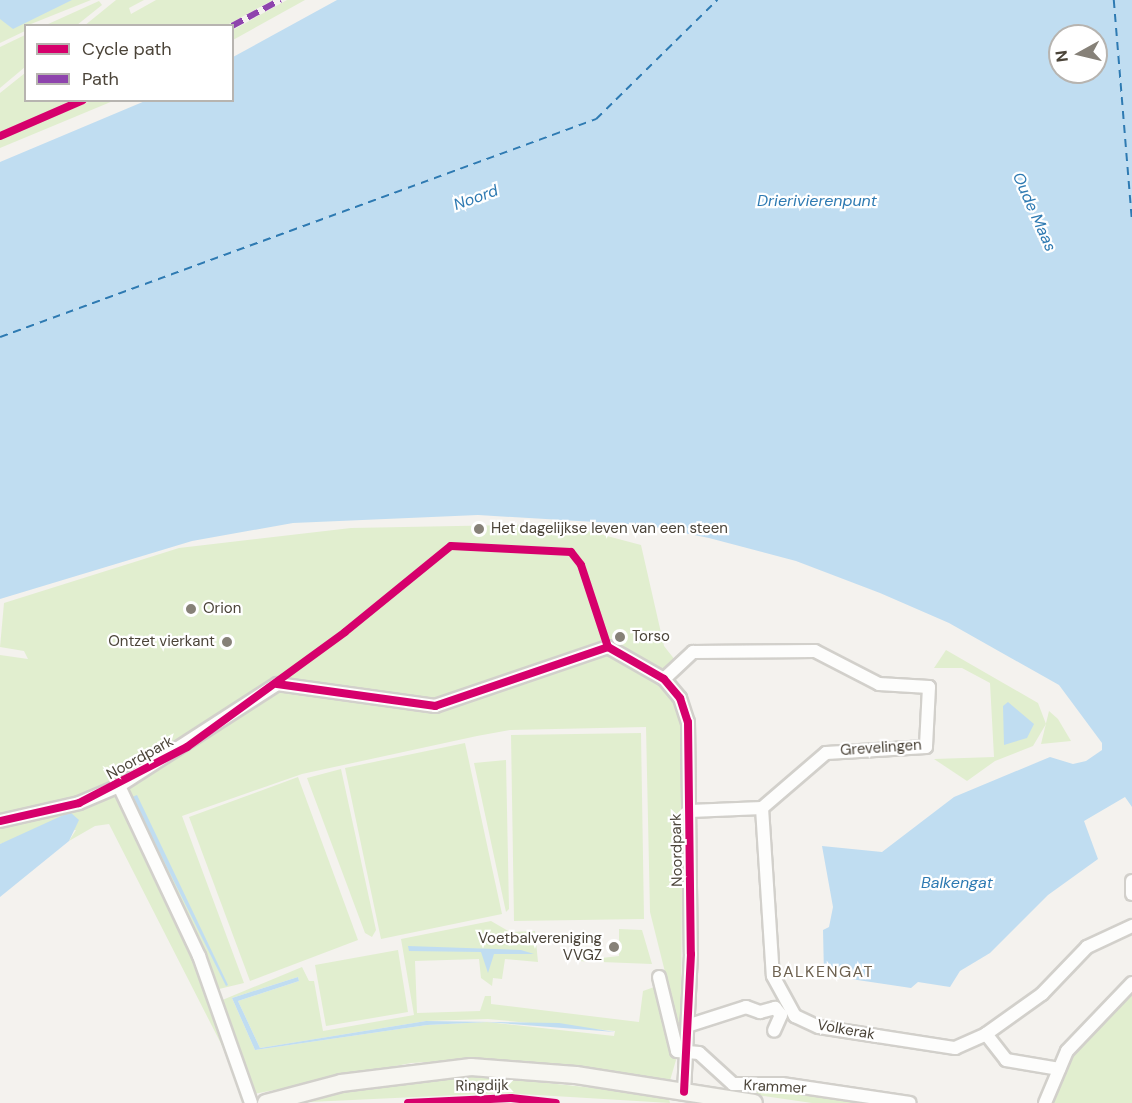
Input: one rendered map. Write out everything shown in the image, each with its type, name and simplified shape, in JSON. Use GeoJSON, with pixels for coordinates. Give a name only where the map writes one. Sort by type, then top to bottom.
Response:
{"type":"FeatureCollection","features":[{"type":"Feature","properties":{"kind":"main road","name":"Ringdijk"},"geometry":{"type":"LineString","coordinates":[[266,1103],[341,1083],[471,1067],[565,1074],[754,1103]]}},
{"type":"Feature","properties":{"kind":"street","name":"Noordpark"},"geometry":{"type":"LineString","coordinates":[[0,821],[79,803],[119,786],[277,684],[435,706],[608,647],[664,679],[685,709],[690,811],[690,1025],[684,1092]]}},
{"type":"Feature","properties":{"kind":"street","name":"Grevelingen"},"geometry":{"type":"LineString","coordinates":[[664,679],[693,652],[815,651],[879,684],[929,687],[926,747],[826,753],[762,808]]}},
{"type":"Feature","properties":{"kind":"street","name":"Noordpark"},"geometry":{"type":"LineString","coordinates":[[119,786],[199,956],[251,1103]]}},
{"type":"Feature","properties":{"kind":"street"},"geometry":{"type":"LineString","coordinates":[[690,811],[762,808]]}},
{"type":"Feature","properties":{"kind":"street","name":"Volkerak"},"geometry":{"type":"LineString","coordinates":[[762,808],[773,976],[795,1016],[819,1027],[955,1047],[986,1034],[1042,994],[1087,947],[1132,926]]}},
{"type":"Feature","properties":{"kind":"street"},"geometry":{"type":"LineString","coordinates":[[1132,881],[1132,894]]}},
{"type":"Feature","properties":{"kind":"street"},"geometry":{"type":"LineString","coordinates":[[659,977],[676,1049],[687,1053]]}},
{"type":"Feature","properties":{"kind":"street"},"geometry":{"type":"LineString","coordinates":[[1045,1103],[1059,1069],[1079,1035],[1132,983]]}},
{"type":"Feature","properties":{"kind":"street"},"geometry":{"type":"LineString","coordinates":[[690,1025],[746,1007],[760,1012],[775,1008],[781,1015],[774,1031]]}},
{"type":"Feature","properties":{"kind":"street"},"geometry":{"type":"LineString","coordinates":[[986,1034],[1006,1060],[1059,1069]]}},
{"type":"Feature","properties":{"kind":"street","name":"Krammer"},"geometry":{"type":"LineString","coordinates":[[687,1053],[699,1053],[733,1084],[782,1084],[910,1103]]}},
{"type":"Feature","properties":{"kind":"green space"},"geometry":{"type":"Polygon","coordinates":[[[0,0],[91,0],[31,24],[24,24],[24,31],[0,43],[0,0]]]}},
{"type":"Feature","properties":{"kind":"green space"},"geometry":{"type":"Polygon","coordinates":[[[116,0],[144,0],[129,8],[131,14],[156,0],[273,0],[229,24],[86,24],[116,0]]]}},
{"type":"Feature","properties":{"kind":"green space"},"geometry":{"type":"Polygon","coordinates":[[[287,0],[305,0],[234,39],[234,29],[287,0]]]}},
{"type":"Feature","properties":{"kind":"green space"},"geometry":{"type":"Polygon","coordinates":[[[99,1],[102,5],[78,24],[48,24],[99,1]]]}},
{"type":"Feature","properties":{"kind":"green space"},"geometry":{"type":"Polygon","coordinates":[[[24,35],[24,68],[0,88],[0,47],[24,35]]]}},
{"type":"Feature","properties":{"kind":"green space"},"geometry":{"type":"Polygon","coordinates":[[[24,74],[24,102],[74,102],[0,132],[0,93],[24,74]]]}},
{"type":"Feature","properties":{"kind":"green space"},"geometry":{"type":"Polygon","coordinates":[[[89,102],[111,102],[0,148],[0,139],[89,102]]]}},
{"type":"Feature","properties":{"kind":"green space"},"geometry":{"type":"Polygon","coordinates":[[[562,524],[641,545],[664,646],[675,660],[669,668],[683,724],[681,1036],[650,912],[646,727],[510,730],[477,736],[302,774],[182,816],[244,983],[219,989],[194,959],[237,1075],[109,824],[95,826],[69,841],[76,830],[34,832],[0,844],[0,655],[28,659],[24,651],[0,647],[4,603],[179,548],[351,528],[562,524]]]}},
{"type":"Feature","properties":{"kind":"green space"},"geometry":{"type":"Polygon","coordinates":[[[946,650],[1038,703],[1046,724],[1033,746],[995,761],[967,781],[934,759],[994,757],[990,683],[962,668],[934,668],[946,650]]]}},
{"type":"Feature","properties":{"kind":"green space"},"geometry":{"type":"Polygon","coordinates":[[[1049,711],[1058,719],[1071,741],[1041,744],[1049,711]]]}},
{"type":"Feature","properties":{"kind":"green space"},"geometry":{"type":"Polygon","coordinates":[[[641,733],[644,919],[514,921],[511,735],[641,733]]]}},
{"type":"Feature","properties":{"kind":"green space"},"geometry":{"type":"Polygon","coordinates":[[[465,743],[502,914],[381,939],[345,768],[465,743]]]}},
{"type":"Feature","properties":{"kind":"green space"},"geometry":{"type":"Polygon","coordinates":[[[506,760],[509,909],[506,912],[474,763],[506,760]]]}},
{"type":"Feature","properties":{"kind":"green space"},"geometry":{"type":"Polygon","coordinates":[[[341,769],[376,930],[372,937],[365,933],[307,778],[341,769]]]}},
{"type":"Feature","properties":{"kind":"green space"},"geometry":{"type":"Polygon","coordinates":[[[298,777],[358,940],[250,981],[189,817],[298,777]]]}},
{"type":"Feature","properties":{"kind":"green space"},"geometry":{"type":"Polygon","coordinates":[[[491,921],[510,932],[535,931],[538,962],[505,959],[502,979],[493,978],[492,986],[481,978],[479,959],[415,961],[417,1013],[480,1011],[485,996],[491,996],[491,1004],[639,1022],[643,991],[657,986],[676,1060],[669,1084],[463,1060],[411,1063],[254,1094],[220,1001],[302,967],[309,981],[314,981],[323,1031],[414,1015],[401,939],[491,921]],[[298,977],[232,998],[255,1050],[427,1025],[487,1022],[614,1036],[615,1031],[488,1019],[426,1021],[260,1048],[238,1001],[299,981],[298,977]]]}},
{"type":"Feature","properties":{"kind":"green space"},"geometry":{"type":"Polygon","coordinates":[[[619,929],[642,930],[652,964],[576,961],[619,956],[619,929]]]}},
{"type":"Feature","properties":{"kind":"green space"},"geometry":{"type":"Polygon","coordinates":[[[398,950],[408,1012],[326,1026],[315,965],[398,950]]]}},
{"type":"Feature","properties":{"kind":"green space"},"geometry":{"type":"Polygon","coordinates":[[[1132,990],[1132,1103],[1050,1103],[1073,1049],[1132,990]]]}},
{"type":"Feature","properties":{"kind":"green space"},"geometry":{"type":"Polygon","coordinates":[[[464,1074],[668,1096],[670,1103],[502,1093],[288,1103],[349,1088],[464,1074]]]}},
{"type":"Feature","properties":{"kind":"green space"},"geometry":{"type":"Polygon","coordinates":[[[714,1089],[789,1089],[881,1103],[812,1103],[714,1089]]]}},
{"type":"Feature","properties":{"kind":"water"},"geometry":{"type":"Polygon","coordinates":[[[0,0],[72,0],[13,29],[0,19],[0,0]]]}},
{"type":"Feature","properties":{"kind":"water"},"geometry":{"type":"Polygon","coordinates":[[[337,0],[1132,0],[1132,807],[1125,797],[1084,821],[1098,859],[1048,895],[990,953],[960,971],[950,987],[918,982],[911,988],[824,975],[823,930],[829,927],[833,907],[822,846],[882,852],[954,797],[1050,757],[1073,764],[1086,761],[1102,750],[1102,743],[1059,685],[949,623],[880,593],[796,561],[709,538],[645,525],[478,515],[293,523],[192,541],[0,599],[0,162],[143,102],[234,102],[234,56],[337,0]]]}},
{"type":"Feature","properties":{"kind":"water"},"geometry":{"type":"Polygon","coordinates":[[[1008,702],[1034,724],[1027,738],[1004,745],[1003,706],[1008,702]]]}},
{"type":"Feature","properties":{"kind":"water"},"geometry":{"type":"Polygon","coordinates":[[[137,795],[228,985],[226,986],[132,797],[137,795]]]}},
{"type":"Feature","properties":{"kind":"water"},"geometry":{"type":"Polygon","coordinates":[[[70,812],[79,820],[69,841],[0,897],[0,844],[70,812]]]}},
{"type":"Feature","properties":{"kind":"water"},"geometry":{"type":"Polygon","coordinates":[[[408,946],[521,950],[534,954],[494,954],[488,973],[481,952],[409,951],[408,946]]]}},
{"type":"Feature","properties":{"kind":"water"},"geometry":{"type":"Polygon","coordinates":[[[298,977],[299,981],[238,1001],[260,1048],[426,1021],[559,1023],[615,1032],[487,1022],[427,1025],[255,1050],[232,998],[298,977]]]}},
{"type":"Feature","properties":{"kind":"ferry route"},"geometry":{"type":"LineString","coordinates":[[0,337],[596,119],[717,0]]}},
{"type":"Feature","properties":{"kind":"ferry route"},"geometry":{"type":"LineString","coordinates":[[1114,0],[1132,218]]}},
{"type":"Feature","properties":{"kind":"marked path"},"geometry":{"type":"LineString","coordinates":[[234,25],[280,0]]}},
{"type":"Feature","properties":{"kind":"cycle path"},"geometry":{"type":"LineString","coordinates":[[0,136],[78,102]]}},
{"type":"Feature","properties":{"kind":"cycle path"},"geometry":{"type":"LineString","coordinates":[[0,821],[79,803],[187,747],[345,632],[451,546],[571,552],[581,565],[608,647]]}},
{"type":"Feature","properties":{"kind":"cycle path"},"geometry":{"type":"LineString","coordinates":[[277,684],[435,706],[608,647],[664,679],[680,698],[688,722],[691,954],[684,1092]]}},
{"type":"Feature","properties":{"kind":"cycle path"},"geometry":{"type":"LineString","coordinates":[[408,1103],[511,1098],[556,1103]]}},
{"type":"Feature","properties":{"kind":"place","name":"Het dagelijkse leven van een steen"},"geometry":{"type":"Point","coordinates":[479,529]}},
{"type":"Feature","properties":{"kind":"place","name":"Orion"},"geometry":{"type":"Point","coordinates":[191,609]}},
{"type":"Feature","properties":{"kind":"place","name":"Torso"},"geometry":{"type":"Point","coordinates":[620,637]}},
{"type":"Feature","properties":{"kind":"place","name":"Ontzet vierkant"},"geometry":{"type":"Point","coordinates":[227,642]}},
{"type":"Feature","properties":{"kind":"place","name":"Voetbalvereniging VVGZ"},"geometry":{"type":"Point","coordinates":[614,947]}},
{"type":"Feature","properties":{"kind":"district","name":"BALKENGAT"},"geometry":{"type":"Point","coordinates":[823,972]}},
{"type":"Feature","properties":{"kind":"water label","name":"Noord"},"geometry":{"type":"Point","coordinates":[476,198]}},
{"type":"Feature","properties":{"kind":"water label","name":"Drierivierenpunt"},"geometry":{"type":"Point","coordinates":[817,201]}},
{"type":"Feature","properties":{"kind":"water label","name":"Oude Maas"},"geometry":{"type":"Point","coordinates":[1034,212]}},
{"type":"Feature","properties":{"kind":"water label","name":"Balkengat"},"geometry":{"type":"Point","coordinates":[957,883]}}]}
